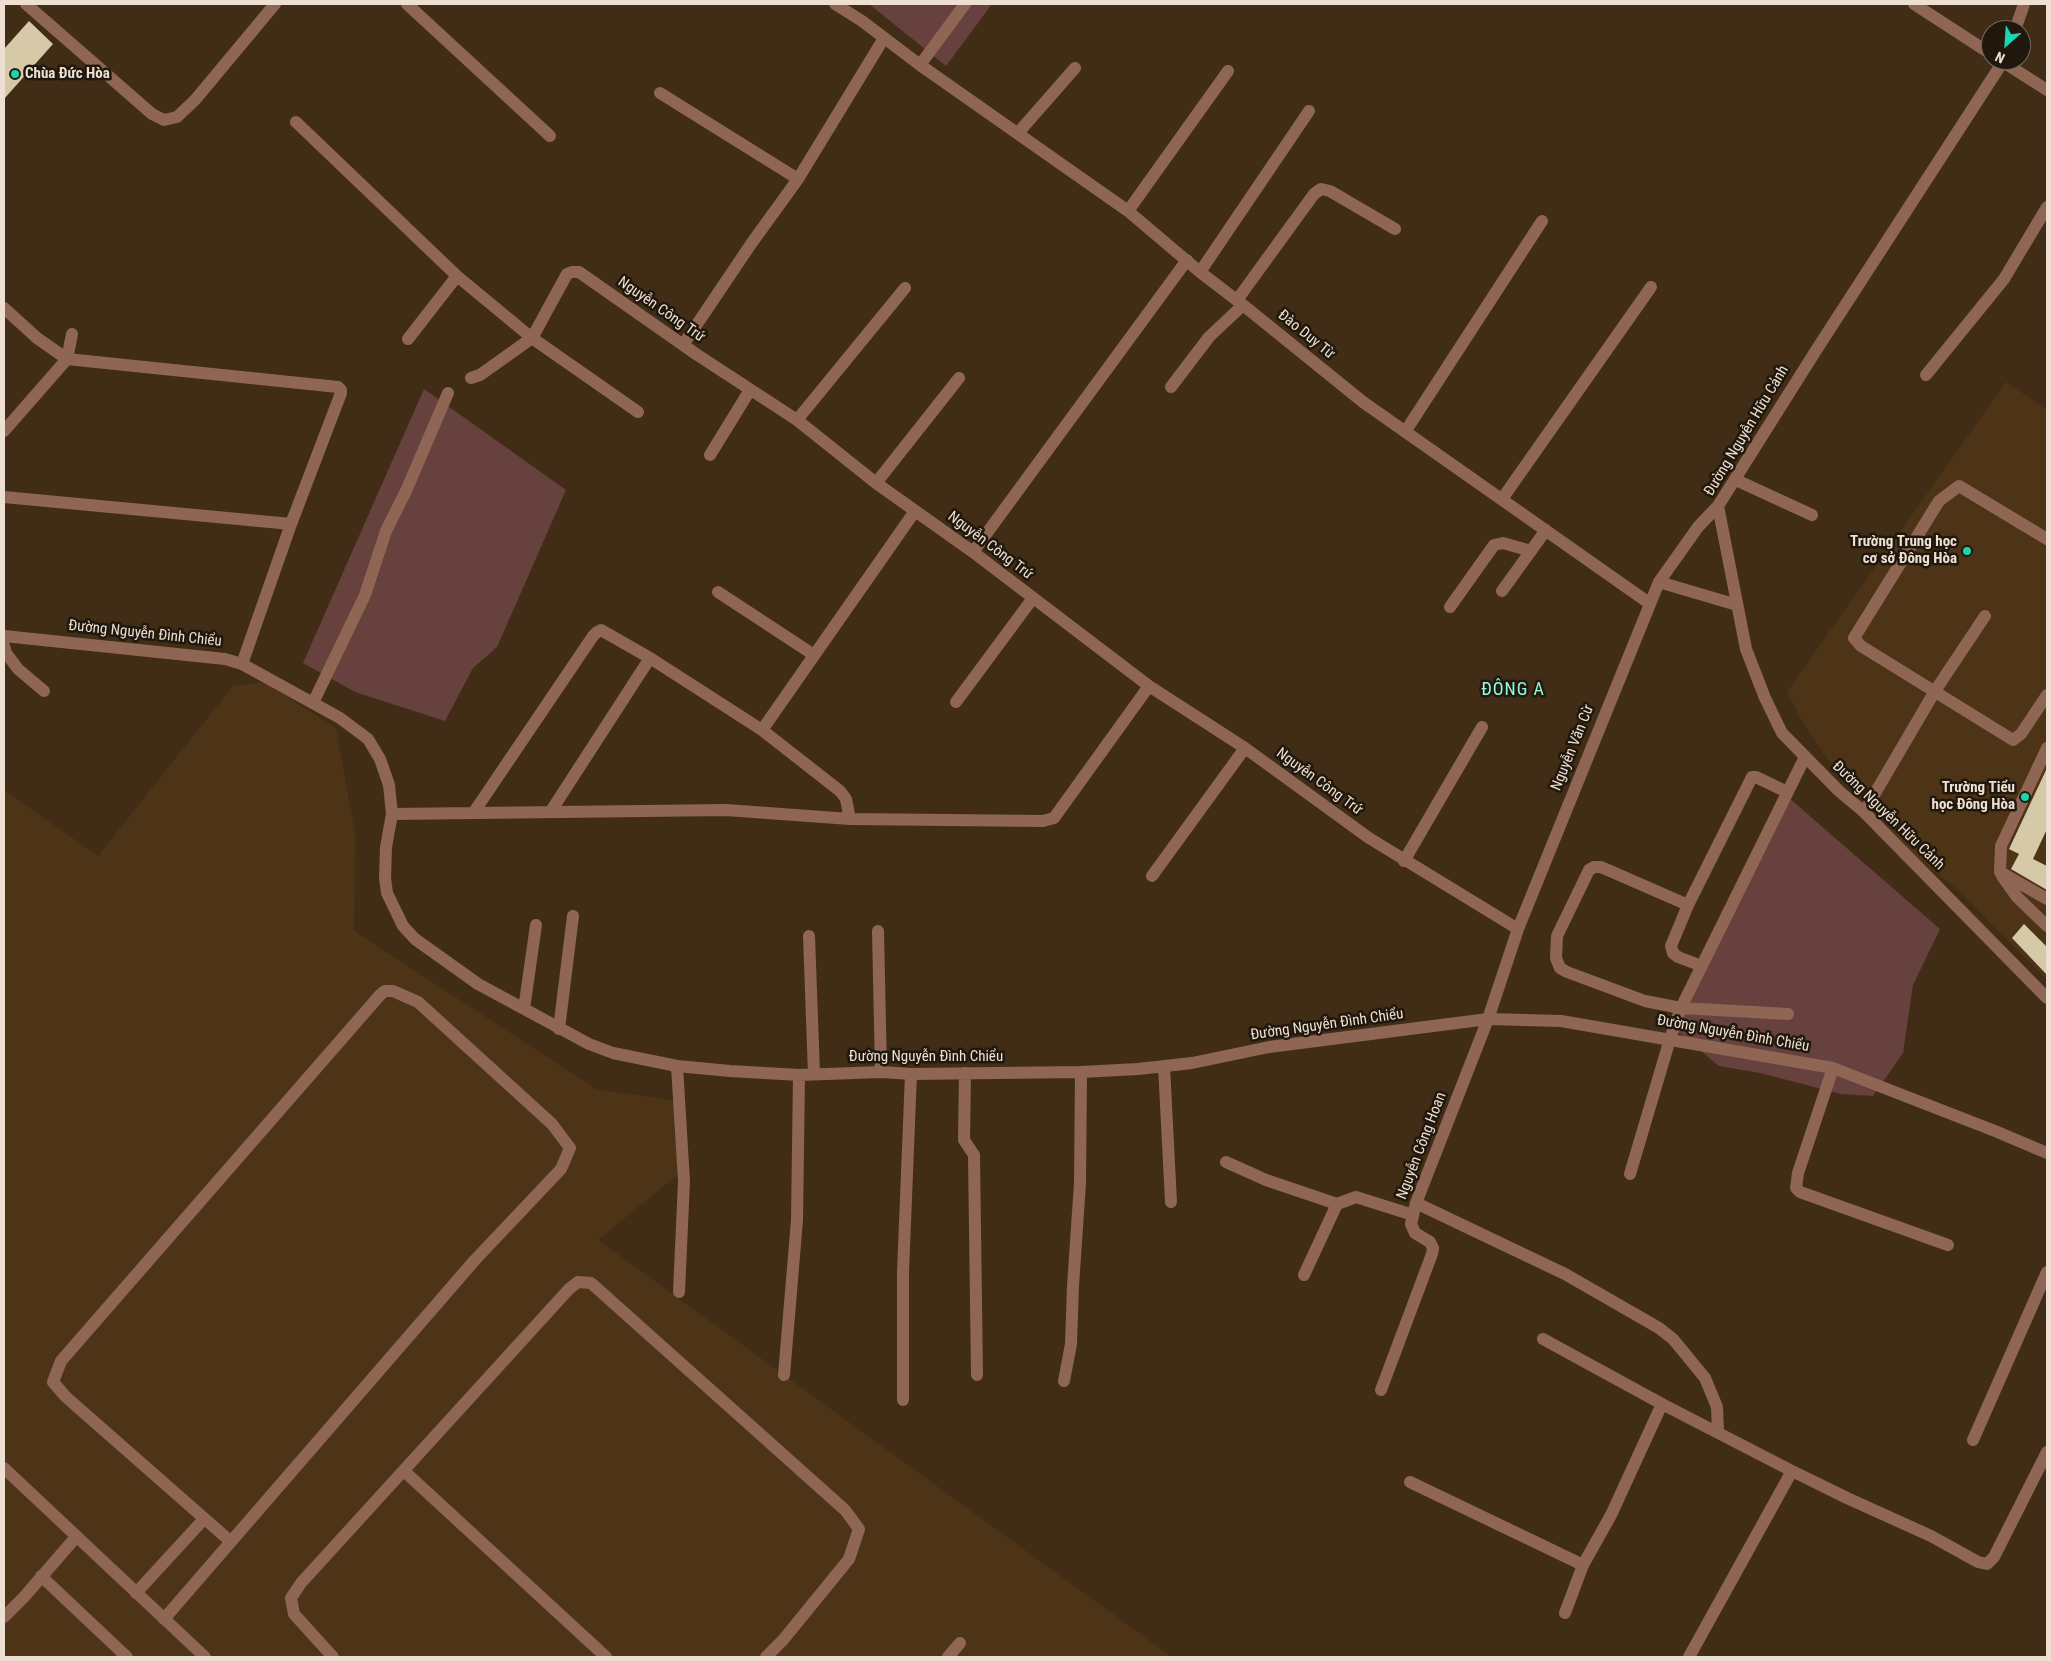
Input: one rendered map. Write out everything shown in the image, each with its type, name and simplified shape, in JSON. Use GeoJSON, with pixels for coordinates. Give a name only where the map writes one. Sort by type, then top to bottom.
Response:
{"type":"FeatureCollection","features":[{"type":"Feature","properties":{"kind":"street"},"geometry":{"type":"LineString","coordinates":[[26,4],[152,114],[164,120],[173,119],[195,100],[275,4]]}},
{"type":"Feature","properties":{"kind":"street"},"geometry":{"type":"LineString","coordinates":[[407,4],[550,136]]}},
{"type":"Feature","properties":{"kind":"street","name":"Đào Duy Từ"},"geometry":{"type":"LineString","coordinates":[[835,4],[862,21],[920,65],[1128,211],[1200,272],[1240,302],[1362,402],[1649,602]]}},
{"type":"Feature","properties":{"kind":"street"},"geometry":{"type":"LineString","coordinates":[[920,65],[965,4]]}},
{"type":"Feature","properties":{"kind":"street"},"geometry":{"type":"LineString","coordinates":[[1914,4],[1981,48]]}},
{"type":"Feature","properties":{"kind":"street"},"geometry":{"type":"LineString","coordinates":[[2018,20],[2024,4]]}},
{"type":"Feature","properties":{"kind":"street"},"geometry":{"type":"LineString","coordinates":[[683,346],[751,244],[798,179],[884,38]]}},
{"type":"Feature","properties":{"kind":"street"},"geometry":{"type":"LineString","coordinates":[[1018,133],[1075,68]]}},
{"type":"Feature","properties":{"kind":"street","name":"Đường Nguyễn Hữu Cảnh"},"geometry":{"type":"LineString","coordinates":[[1997,70],[1718,506],[1746,648],[1765,698],[1782,733],[1839,791],[1864,812],[2047,998]]}},
{"type":"Feature","properties":{"kind":"street"},"geometry":{"type":"LineString","coordinates":[[2017,70],[2047,90]]}},
{"type":"Feature","properties":{"kind":"street"},"geometry":{"type":"LineString","coordinates":[[1128,211],[1228,71]]}},
{"type":"Feature","properties":{"kind":"street"},"geometry":{"type":"LineString","coordinates":[[660,93],[798,179]]}},
{"type":"Feature","properties":{"kind":"street"},"geometry":{"type":"LineString","coordinates":[[1200,272],[1309,111]]}},
{"type":"Feature","properties":{"kind":"street"},"geometry":{"type":"LineString","coordinates":[[296,122],[457,276],[532,338],[638,412]]}},
{"type":"Feature","properties":{"kind":"street"},"geometry":{"type":"LineString","coordinates":[[1171,387],[1209,337],[1240,302],[1314,194],[1321,189],[1330,191],[1396,229]]}},
{"type":"Feature","properties":{"kind":"street"},"geometry":{"type":"LineString","coordinates":[[1926,375],[2004,279],[2047,207]]}},
{"type":"Feature","properties":{"kind":"street"},"geometry":{"type":"LineString","coordinates":[[1405,432],[1542,221]]}},
{"type":"Feature","properties":{"kind":"street"},"geometry":{"type":"LineString","coordinates":[[973,552],[1187,260]]}},
{"type":"Feature","properties":{"kind":"street","name":"Nguyễn Công Trứ"},"geometry":{"type":"LineString","coordinates":[[470,378],[480,375],[532,338],[567,274],[580,272],[683,346],[797,420],[876,483],[973,552],[1149,686],[1245,748],[1369,838],[1518,929]]}},
{"type":"Feature","properties":{"kind":"street"},"geometry":{"type":"LineString","coordinates":[[408,339],[457,276]]}},
{"type":"Feature","properties":{"kind":"street"},"geometry":{"type":"LineString","coordinates":[[1502,499],[1651,287]]}},
{"type":"Feature","properties":{"kind":"street"},"geometry":{"type":"LineString","coordinates":[[797,420],[905,288]]}},
{"type":"Feature","properties":{"kind":"street"},"geometry":{"type":"LineString","coordinates":[[4,308],[37,338],[67,359],[338,387],[341,393],[291,524],[242,664]]}},
{"type":"Feature","properties":{"kind":"street"},"geometry":{"type":"LineString","coordinates":[[4,431],[67,359],[72,334]]}},
{"type":"Feature","properties":{"kind":"street"},"geometry":{"type":"LineString","coordinates":[[876,483],[959,378]]}},
{"type":"Feature","properties":{"kind":"street"},"geometry":{"type":"LineString","coordinates":[[710,455],[750,390]]}},
{"type":"Feature","properties":{"kind":"street"},"geometry":{"type":"LineString","coordinates":[[313,703],[365,595],[386,531],[410,482],[448,393]]}},
{"type":"Feature","properties":{"kind":"street"},"geometry":{"type":"LineString","coordinates":[[1736,480],[1812,515]]}},
{"type":"Feature","properties":{"kind":"street"},"geometry":{"type":"LineString","coordinates":[[2045,532],[1959,486],[1939,501],[1854,638],[1861,646],[2013,740],[2021,734],[2047,695]]}},
{"type":"Feature","properties":{"kind":"street"},"geometry":{"type":"LineString","coordinates":[[4,498],[291,524]]}},
{"type":"Feature","properties":{"kind":"street","name":"Nguyễn Văn Cừ"},"geometry":{"type":"LineString","coordinates":[[1488,1019],[1518,929],[1649,602],[1659,582],[1698,527],[1718,506]]}},
{"type":"Feature","properties":{"kind":"street"},"geometry":{"type":"LineString","coordinates":[[762,730],[915,511]]}},
{"type":"Feature","properties":{"kind":"street"},"geometry":{"type":"LineString","coordinates":[[1502,591],[1546,530]]}},
{"type":"Feature","properties":{"kind":"street"},"geometry":{"type":"LineString","coordinates":[[1450,607],[1494,545],[1503,543],[1531,551]]}},
{"type":"Feature","properties":{"kind":"street"},"geometry":{"type":"LineString","coordinates":[[1659,582],[1737,605]]}},
{"type":"Feature","properties":{"kind":"street"},"geometry":{"type":"LineString","coordinates":[[718,592],[814,655]]}},
{"type":"Feature","properties":{"kind":"street"},"geometry":{"type":"LineString","coordinates":[[956,702],[1033,598]]}},
{"type":"Feature","properties":{"kind":"street"},"geometry":{"type":"LineString","coordinates":[[1864,812],[1935,691],[1986,616]]}},
{"type":"Feature","properties":{"kind":"street"},"geometry":{"type":"LineString","coordinates":[[474,812],[596,632],[602,630],[650,658],[762,730],[840,791],[846,799],[850,819]]}},
{"type":"Feature","properties":{"kind":"street","name":"Đường Nguyễn Đình Chiểu"},"geometry":{"type":"LineString","coordinates":[[4,636],[215,657],[242,664],[340,718],[368,740],[380,759],[389,785],[392,814],[386,847],[385,878],[390,901],[403,926],[414,939],[478,984],[559,1029],[589,1044],[613,1052],[678,1066],[730,1071],[799,1074],[1081,1072],[1192,1063],[1269,1047],[1488,1019],[1560,1021],[1833,1068],[1996,1131],[2047,1153]]}},
{"type":"Feature","properties":{"kind":"street"},"geometry":{"type":"LineString","coordinates":[[4,646],[6,653],[18,669],[44,691]]}},
{"type":"Feature","properties":{"kind":"street"},"geometry":{"type":"LineString","coordinates":[[551,811],[650,658]]}},
{"type":"Feature","properties":{"kind":"street"},"geometry":{"type":"LineString","coordinates":[[392,814],[726,810],[850,819],[1043,822],[1054,818],[1149,686]]}},
{"type":"Feature","properties":{"kind":"street"},"geometry":{"type":"LineString","coordinates":[[1404,861],[1482,727]]}},
{"type":"Feature","properties":{"kind":"street"},"geometry":{"type":"LineString","coordinates":[[1152,876],[1245,748]]}},
{"type":"Feature","properties":{"kind":"street"},"geometry":{"type":"LineString","coordinates":[[2047,748],[2000,846],[2000,872],[2017,897],[2047,926]]}},
{"type":"Feature","properties":{"kind":"street"},"geometry":{"type":"LineString","coordinates":[[1630,1174],[1681,1008],[1805,757]]}},
{"type":"Feature","properties":{"kind":"street"},"geometry":{"type":"LineString","coordinates":[[1702,966],[1673,953],[1671,946],[1688,905],[1752,777],[1756,777],[1788,792]]}},
{"type":"Feature","properties":{"kind":"street"},"geometry":{"type":"LineString","coordinates":[[1688,905],[1600,866],[1594,867],[1589,870],[1557,936],[1555,950],[1560,968],[1566,972],[1645,1001],[1681,1008],[1788,1014]]}},
{"type":"Feature","properties":{"kind":"street"},"geometry":{"type":"LineString","coordinates":[[2000,872],[2047,899]]}},
{"type":"Feature","properties":{"kind":"street"},"geometry":{"type":"LineString","coordinates":[[559,1029],[573,916]]}},
{"type":"Feature","properties":{"kind":"street"},"geometry":{"type":"LineString","coordinates":[[524,1009],[536,925]]}},
{"type":"Feature","properties":{"kind":"street"},"geometry":{"type":"LineString","coordinates":[[878,931],[882,1072]]}},
{"type":"Feature","properties":{"kind":"street"},"geometry":{"type":"LineString","coordinates":[[809,936],[814,1074]]}},
{"type":"Feature","properties":{"kind":"street"},"geometry":{"type":"LineString","coordinates":[[164,1619],[474,1261],[561,1169],[570,1148],[552,1124],[418,1002],[393,991],[385,991],[380,995],[100,1316],[61,1361],[53,1382],[66,1397],[230,1541]]}},
{"type":"Feature","properties":{"kind":"street","name":"Nguyễn Công Hoan"},"geometry":{"type":"LineString","coordinates":[[1381,1390],[1432,1254],[1433,1248],[1430,1242],[1415,1233],[1411,1224],[1414,1209],[1488,1019]]}},
{"type":"Feature","properties":{"kind":"street"},"geometry":{"type":"LineString","coordinates":[[678,1066],[684,1181],[679,1292]]}},
{"type":"Feature","properties":{"kind":"street"},"geometry":{"type":"LineString","coordinates":[[1164,1066],[1171,1202]]}},
{"type":"Feature","properties":{"kind":"street"},"geometry":{"type":"LineString","coordinates":[[1833,1068],[1798,1173],[1796,1188],[1800,1192],[1948,1245]]}},
{"type":"Feature","properties":{"kind":"street"},"geometry":{"type":"LineString","coordinates":[[1064,1381],[1071,1344],[1080,1183],[1081,1072]]}},
{"type":"Feature","properties":{"kind":"street"},"geometry":{"type":"LineString","coordinates":[[965,1073],[964,1140],[974,1155],[977,1375]]}},
{"type":"Feature","properties":{"kind":"street"},"geometry":{"type":"LineString","coordinates":[[784,1375],[796,1220],[799,1074]]}},
{"type":"Feature","properties":{"kind":"street"},"geometry":{"type":"LineString","coordinates":[[903,1400],[903,1272],[911,1074]]}},
{"type":"Feature","properties":{"kind":"street"},"geometry":{"type":"LineString","coordinates":[[1226,1162],[1266,1180],[1338,1204]]}},
{"type":"Feature","properties":{"kind":"street"},"geometry":{"type":"LineString","coordinates":[[1304,1275],[1338,1204],[1356,1196],[1414,1209],[1565,1274],[1659,1328],[1673,1339],[1705,1378],[1717,1407],[1718,1432]]}},
{"type":"Feature","properties":{"kind":"street"},"geometry":{"type":"LineString","coordinates":[[1973,1440],[2047,1272]]}},
{"type":"Feature","properties":{"kind":"street"},"geometry":{"type":"LineString","coordinates":[[334,1657],[294,1614],[291,1598],[301,1583],[569,1289],[578,1282],[591,1283],[845,1510],[860,1529],[849,1559],[783,1640],[766,1657]]}},
{"type":"Feature","properties":{"kind":"street"},"geometry":{"type":"LineString","coordinates":[[1543,1339],[1662,1404],[1792,1471],[1931,1536],[1978,1562],[1987,1564],[1994,1558],[2047,1452]]}},
{"type":"Feature","properties":{"kind":"street"},"geometry":{"type":"LineString","coordinates":[[1565,1613],[1584,1565],[1611,1515],[1662,1404]]}},
{"type":"Feature","properties":{"kind":"street"},"geometry":{"type":"LineString","coordinates":[[4,1468],[205,1657]]}},
{"type":"Feature","properties":{"kind":"street"},"geometry":{"type":"LineString","coordinates":[[1689,1657],[1792,1471]]}},
{"type":"Feature","properties":{"kind":"street"},"geometry":{"type":"LineString","coordinates":[[404,1472],[606,1657]]}},
{"type":"Feature","properties":{"kind":"street"},"geometry":{"type":"LineString","coordinates":[[1410,1482],[1584,1565]]}},
{"type":"Feature","properties":{"kind":"street"},"geometry":{"type":"LineString","coordinates":[[136,1593],[204,1519]]}},
{"type":"Feature","properties":{"kind":"street"},"geometry":{"type":"LineString","coordinates":[[4,1617],[76,1537]]}},
{"type":"Feature","properties":{"kind":"street"},"geometry":{"type":"LineString","coordinates":[[42,1576],[127,1657]]}},
{"type":"Feature","properties":{"kind":"street"},"geometry":{"type":"LineString","coordinates":[[948,1657],[960,1643]]}},
{"type":"Feature","properties":{"kind":"shaded area"},"geometry":{"type":"Polygon","coordinates":[[[869,4],[992,4],[946,66],[869,4]]]}},
{"type":"Feature","properties":{"kind":"shaded area","name":"Trường Trung học cơ sở Đông Hòa"},"geometry":{"type":"Polygon","coordinates":[[[2006,382],[2047,410],[2047,980],[1959,891],[1912,853],[1827,758],[1805,726],[1787,692],[2006,382]]]}},
{"type":"Feature","properties":{"kind":"shaded area"},"geometry":{"type":"Polygon","coordinates":[[[424,389],[566,490],[497,647],[473,668],[445,721],[355,692],[303,663],[424,389]]]}},
{"type":"Feature","properties":{"kind":"shaded area"},"geometry":{"type":"Polygon","coordinates":[[[264,682],[336,728],[355,834],[354,931],[596,1089],[675,1101],[688,1166],[598,1240],[1172,1657],[4,1657],[4,790],[98,856],[233,686],[264,682]]]}},
{"type":"Feature","properties":{"kind":"shaded area"},"geometry":{"type":"Polygon","coordinates":[[[1789,798],[1940,929],[1913,985],[1903,1053],[1873,1096],[1841,1094],[1760,1073],[1719,1066],[1677,1031],[1789,798]]]}},
{"type":"Feature","properties":{"kind":"building","name":"Chùa Đức Hòa"},"geometry":{"type":"Polygon","coordinates":[[[29,21],[53,44],[4,99],[4,49],[29,21]]]}},
{"type":"Feature","properties":{"kind":"building"},"geometry":{"type":"Polygon","coordinates":[[[2047,768],[2047,829],[2033,859],[2047,866],[2047,890],[2011,869],[2019,854],[2009,849],[2047,768]]]}},
{"type":"Feature","properties":{"kind":"building"},"geometry":{"type":"Polygon","coordinates":[[[2024,924],[2047,947],[2047,975],[2012,938],[2024,924]]]}},
{"type":"Feature","properties":{"kind":"place","name":"Chùa Đức Hòa"},"geometry":{"type":"Point","coordinates":[15,74]}},
{"type":"Feature","properties":{"kind":"place","name":"Trường Trung học cơ sở Đông Hòa"},"geometry":{"type":"Point","coordinates":[1967,551]}},
{"type":"Feature","properties":{"kind":"place","name":"Trường Tiểu học Đông Hòa"},"geometry":{"type":"Point","coordinates":[2025,797]}},
{"type":"Feature","properties":{"kind":"district","name":"ĐÔNG A"},"geometry":{"type":"Point","coordinates":[1513,690]}}]}
